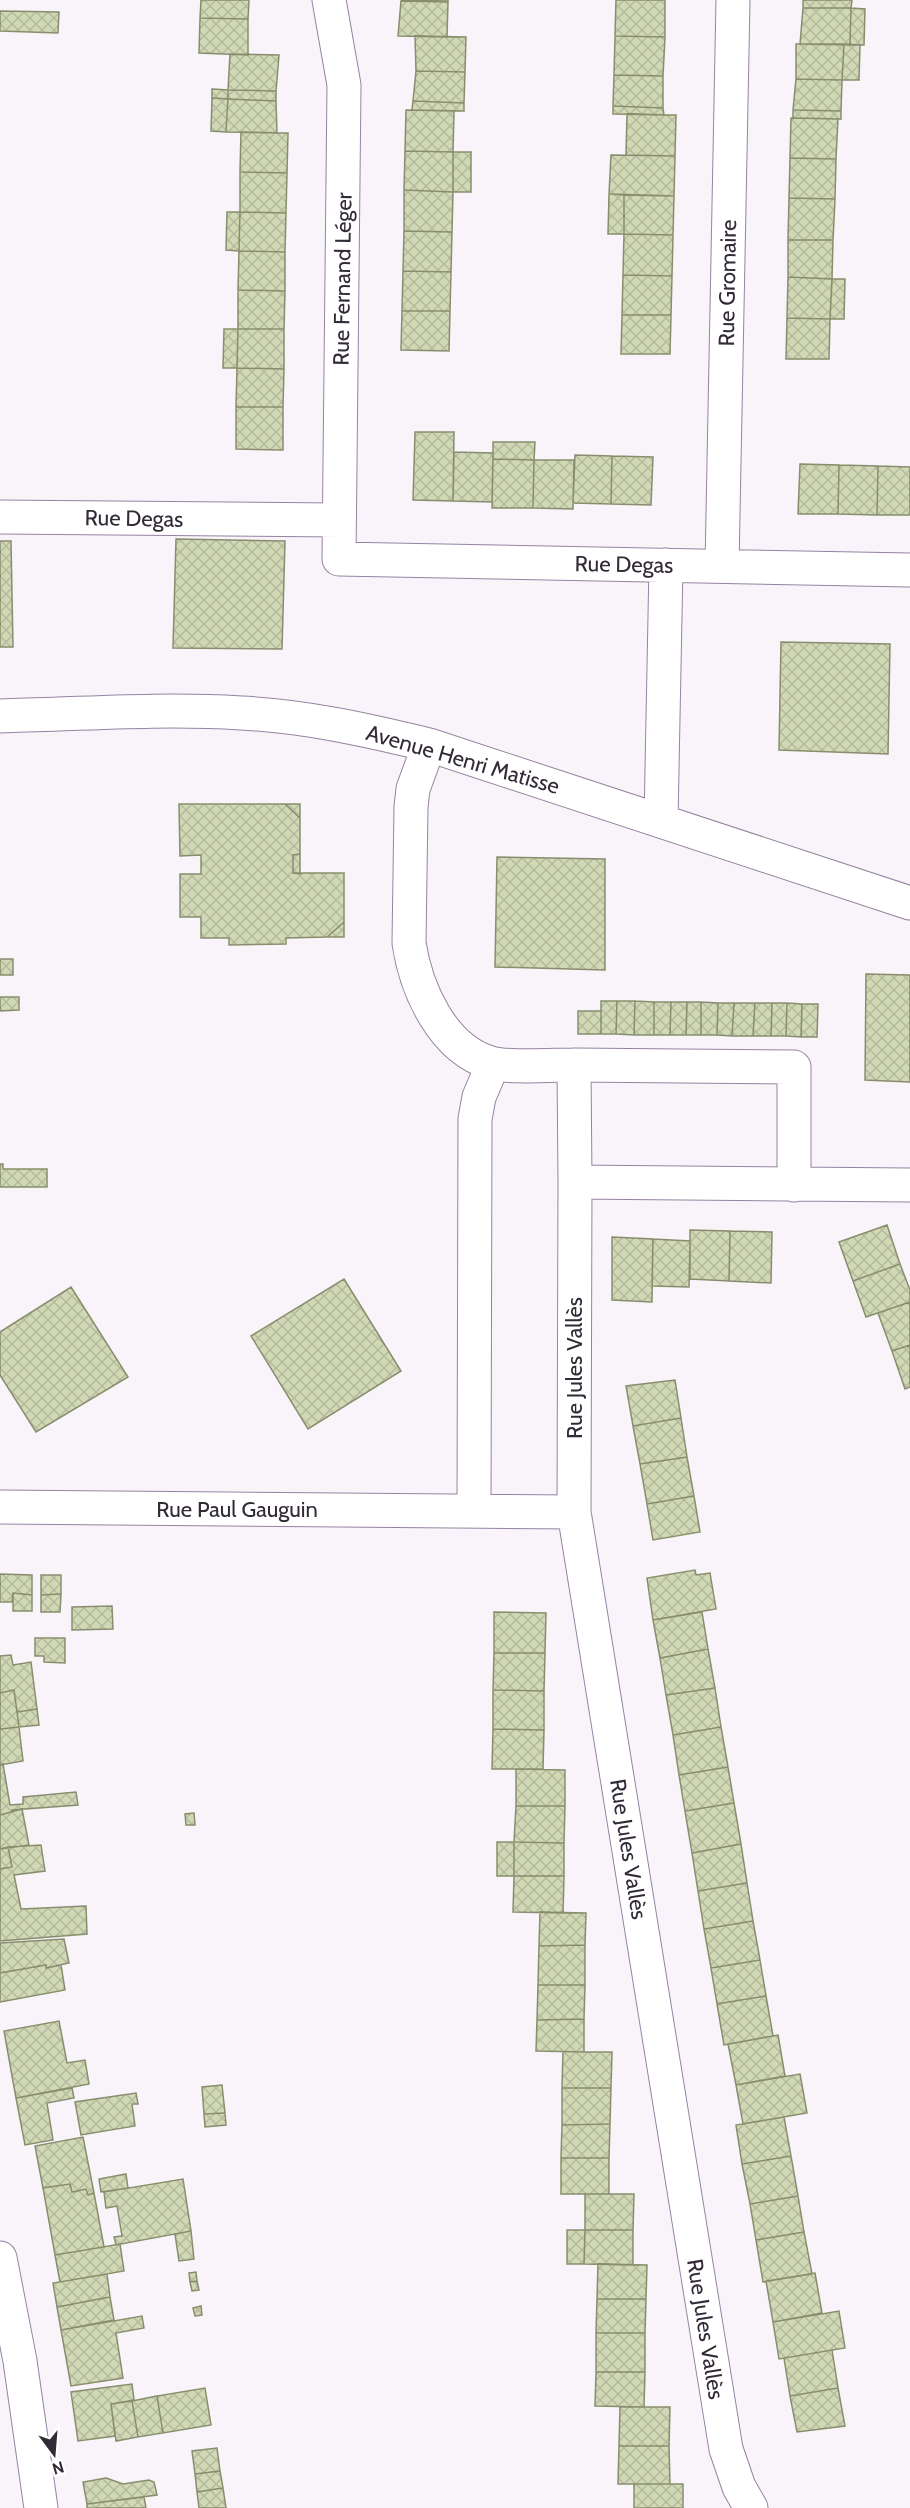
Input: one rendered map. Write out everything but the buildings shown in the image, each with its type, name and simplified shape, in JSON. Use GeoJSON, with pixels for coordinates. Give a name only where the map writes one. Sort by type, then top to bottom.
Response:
{"type":"FeatureCollection","features":[{"type":"Feature","properties":{"kind":"street","name":"Rue Fernand Léger"},"geometry":{"type":"LineString","coordinates":[[329,0],[344,95],[339,559]]}},
{"type":"Feature","properties":{"kind":"street","name":"Rue Gromaire"},"geometry":{"type":"LineString","coordinates":[[722,566],[733,0]]}},
{"type":"Feature","properties":{"kind":"street","name":"Rue Degas"},"geometry":{"type":"LineString","coordinates":[[0,517],[339,520]]}},
{"type":"Feature","properties":{"kind":"street","name":"Rue Degas"},"geometry":{"type":"LineString","coordinates":[[339,559],[910,570]]}},
{"type":"Feature","properties":{"kind":"street"},"geometry":{"type":"LineString","coordinates":[[661,821],[666,565]]}},
{"type":"Feature","properties":{"kind":"street","name":"Avenue Henri Matisse"},"geometry":{"type":"LineString","coordinates":[[0,716],[241,713],[338,724],[429,745],[910,903]]}},
{"type":"Feature","properties":{"kind":"street"},"geometry":{"type":"LineString","coordinates":[[429,745],[413,789],[409,897],[412,962],[424,997],[437,1017],[463,1047],[493,1064],[794,1067],[794,1185]]}},
{"type":"Feature","properties":{"kind":"street"},"geometry":{"type":"LineString","coordinates":[[474,1511],[475,1119],[478,1096],[493,1064]]}},
{"type":"Feature","properties":{"kind":"street","name":"Rue Jules Vallès"},"geometry":{"type":"LineString","coordinates":[[574,1065],[574,1512],[726,2449],[739,2487],[751,2508]]}},
{"type":"Feature","properties":{"kind":"street"},"geometry":{"type":"LineString","coordinates":[[575,1182],[910,1185]]}},
{"type":"Feature","properties":{"kind":"street","name":"Rue Paul Gauguin"},"geometry":{"type":"LineString","coordinates":[[0,1507],[574,1512]]}},
{"type":"Feature","properties":{"kind":"street"},"geometry":{"type":"LineString","coordinates":[[0,2258],[20,2361],[41,2508]]}}]}
